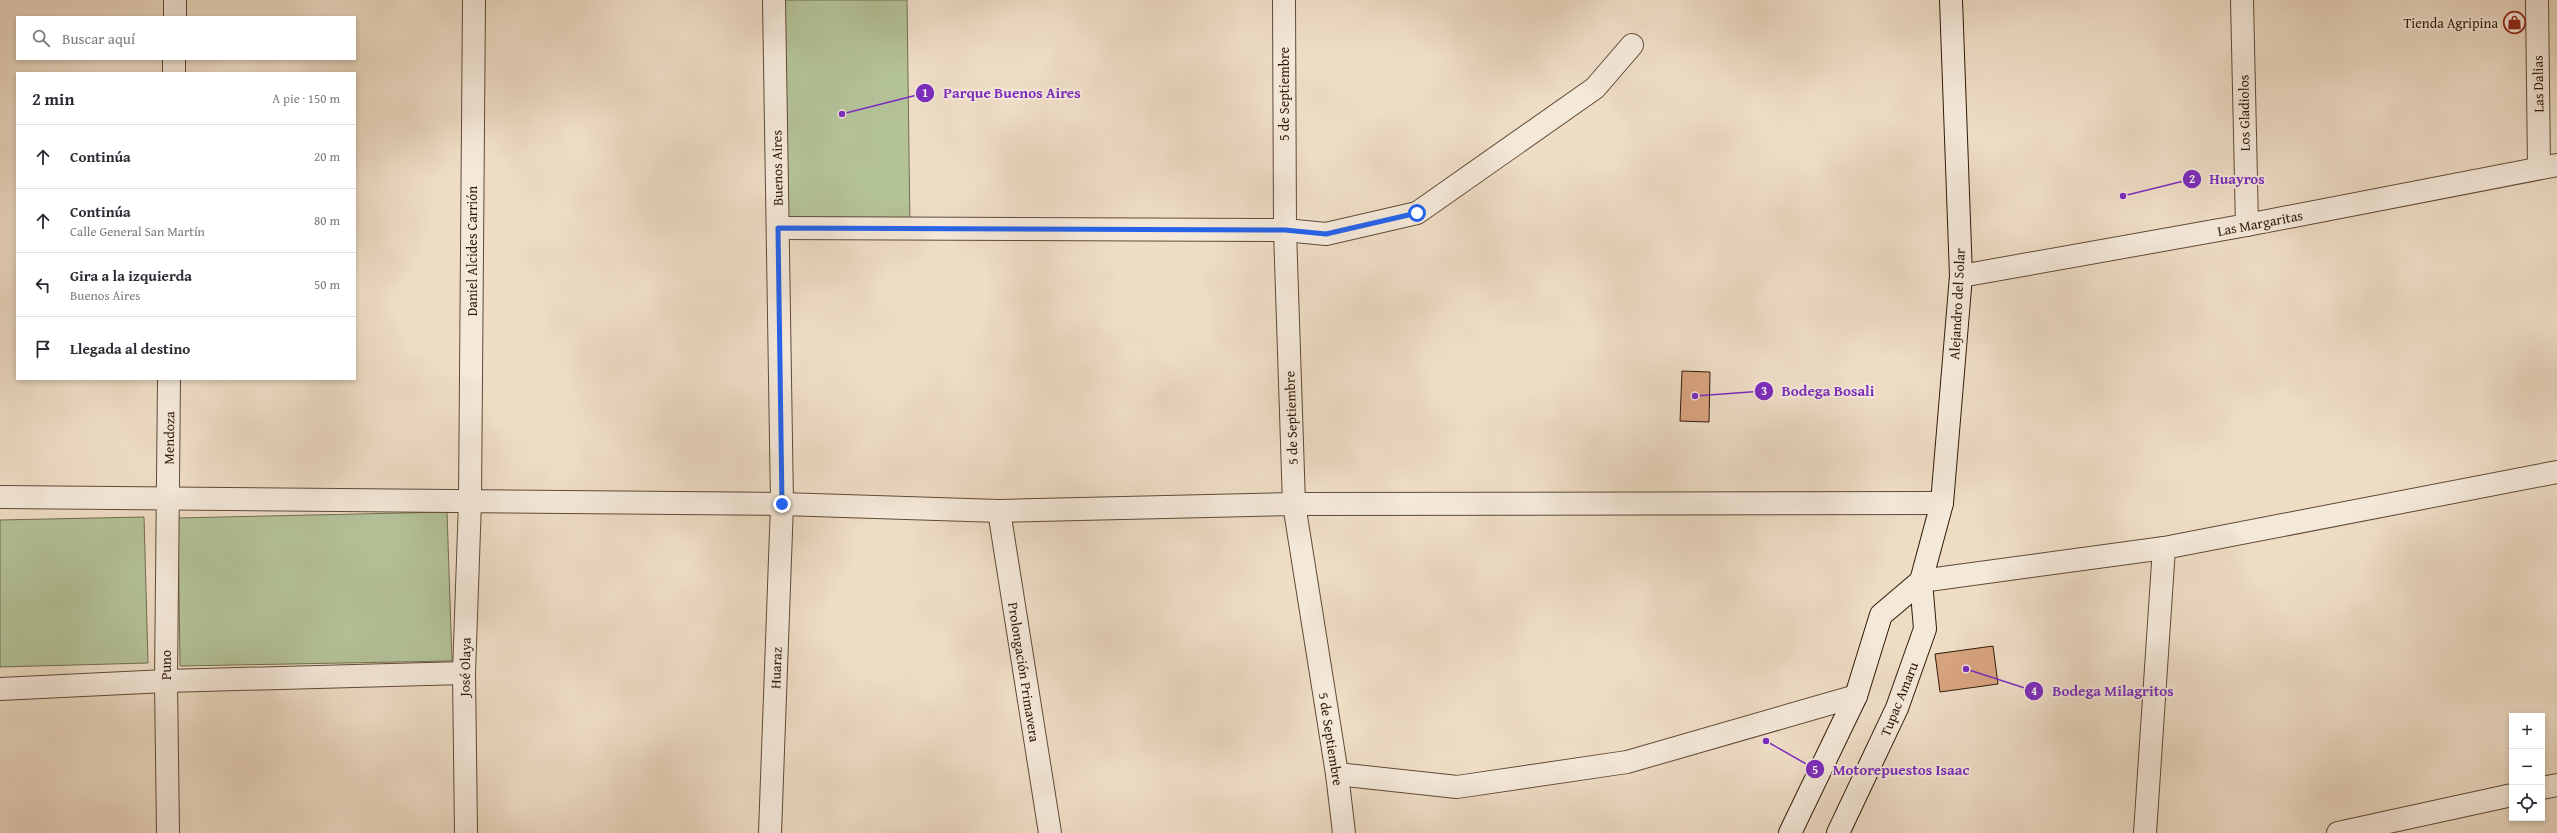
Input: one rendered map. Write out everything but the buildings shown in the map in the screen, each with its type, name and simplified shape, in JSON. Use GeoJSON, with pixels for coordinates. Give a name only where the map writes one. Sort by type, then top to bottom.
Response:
{"type":"FeatureCollection","features":[{"type":"Feature","properties":{"kind":"street"},"geometry":{"type":"LineString","coordinates":[[175,0],[175,16]]}},
{"type":"Feature","properties":{"kind":"street","name":"Daniel Alcides Carrión"},"geometry":{"type":"LineString","coordinates":[[470,502],[474,0]]}},
{"type":"Feature","properties":{"kind":"street","name":"Buenos Aires"},"geometry":{"type":"LineString","coordinates":[[774,0],[782,504]]}},
{"type":"Feature","properties":{"kind":"street","name":"5 de Septiembre"},"geometry":{"type":"LineString","coordinates":[[1284,0],[1285,230],[1294,504],[1337,774],[1344,833]]}},
{"type":"Feature","properties":{"kind":"street","name":"Alejandro del Solar"},"geometry":{"type":"LineString","coordinates":[[1921,581],[1942,504],[1961,276],[1951,0]]}},
{"type":"Feature","properties":{"kind":"street","name":"Los Gladiolos"},"geometry":{"type":"LineString","coordinates":[[2242,0],[2247,225]]}},
{"type":"Feature","properties":{"kind":"street","name":"Las Dalias"},"geometry":{"type":"LineString","coordinates":[[2537,0],[2548,167]]}},
{"type":"Feature","properties":{"kind":"street"},"geometry":{"type":"LineString","coordinates":[[778,228],[1285,230],[1326,234],[1417,213],[1595,88],[1632,44]]}},
{"type":"Feature","properties":{"kind":"street"},"geometry":{"type":"LineString","coordinates":[[174,60],[174,72]]}},
{"type":"Feature","properties":{"kind":"street","name":"Las Margaritas"},"geometry":{"type":"LineString","coordinates":[[1961,276],[2247,225],[2548,167]]}},
{"type":"Feature","properties":{"kind":"street","name":"Mendoza"},"geometry":{"type":"LineString","coordinates":[[168,497],[169,380]]}},
{"type":"Feature","properties":{"kind":"street"},"geometry":{"type":"LineString","coordinates":[[1790,833],[1856,696],[1881,615],[1921,581],[2164,548],[2557,472]]}},
{"type":"Feature","properties":{"kind":"street"},"geometry":{"type":"LineString","coordinates":[[0,497],[168,497],[470,502],[782,504],[999,511],[1294,504],[1942,504]]}},
{"type":"Feature","properties":{"kind":"street","name":"Puno"},"geometry":{"type":"LineString","coordinates":[[168,497],[166,681],[168,833]]}},
{"type":"Feature","properties":{"kind":"street","name":"José Olaya"},"geometry":{"type":"LineString","coordinates":[[466,833],[464,673],[470,502]]}},
{"type":"Feature","properties":{"kind":"street","name":"Huaraz"},"geometry":{"type":"LineString","coordinates":[[770,833],[782,504]]}},
{"type":"Feature","properties":{"kind":"street","name":"Prolongación Primavera"},"geometry":{"type":"LineString","coordinates":[[999,511],[1050,833]]}},
{"type":"Feature","properties":{"kind":"street"},"geometry":{"type":"LineString","coordinates":[[2145,833],[2164,548]]}},
{"type":"Feature","properties":{"kind":"street","name":"Tupac Amaru"},"geometry":{"type":"LineString","coordinates":[[1838,833],[1897,708],[1926,629],[1921,581]]}},
{"type":"Feature","properties":{"kind":"street"},"geometry":{"type":"LineString","coordinates":[[0,689],[166,681],[464,673]]}},
{"type":"Feature","properties":{"kind":"street"},"geometry":{"type":"LineString","coordinates":[[1337,774],[1457,787],[1619,763],[1856,696]]}},
{"type":"Feature","properties":{"kind":"street"},"geometry":{"type":"LineString","coordinates":[[2545,787],[2557,785]]}},
{"type":"Feature","properties":{"kind":"street"},"geometry":{"type":"LineString","coordinates":[[2338,833],[2509,796]]}},
{"type":"Feature","properties":{"kind":"green space"},"geometry":{"type":"Polygon","coordinates":[[[774,0],[907,0],[910,229],[778,228],[774,0]]]}},
{"type":"Feature","properties":{"kind":"green space"},"geometry":{"type":"Polygon","coordinates":[[[447,512],[452,661],[180,666],[178,518],[447,512]]]}},
{"type":"Feature","properties":{"kind":"green space"},"geometry":{"type":"Polygon","coordinates":[[[144,517],[148,663],[0,667],[0,520],[144,517]]]}},
{"type":"Feature","properties":{"kind":"place","name":"Tienda Agripina"},"geometry":{"type":"Point","coordinates":[2514,23]}},
{"type":"Feature","properties":{"kind":"place","name":"Parque Buenos Aires"},"geometry":{"type":"Point","coordinates":[842,114]}},
{"type":"Feature","properties":{"kind":"place","name":"Huayros"},"geometry":{"type":"Point","coordinates":[2123,196]}},
{"type":"Feature","properties":{"kind":"place","name":"Bodega Bosali"},"geometry":{"type":"Point","coordinates":[1695,396]}},
{"type":"Feature","properties":{"kind":"place","name":"Bodega Milagritos"},"geometry":{"type":"Point","coordinates":[1966,669]}},
{"type":"Feature","properties":{"kind":"place","name":"Motorepuestos Isaac"},"geometry":{"type":"Point","coordinates":[1766,741]}},
{"type":"Feature","properties":{"kind":"route"},"geometry":{"type":"LineString","coordinates":[[782,504],[778,228],[1285,230],[1326,234],[1417,213]]}}]}
